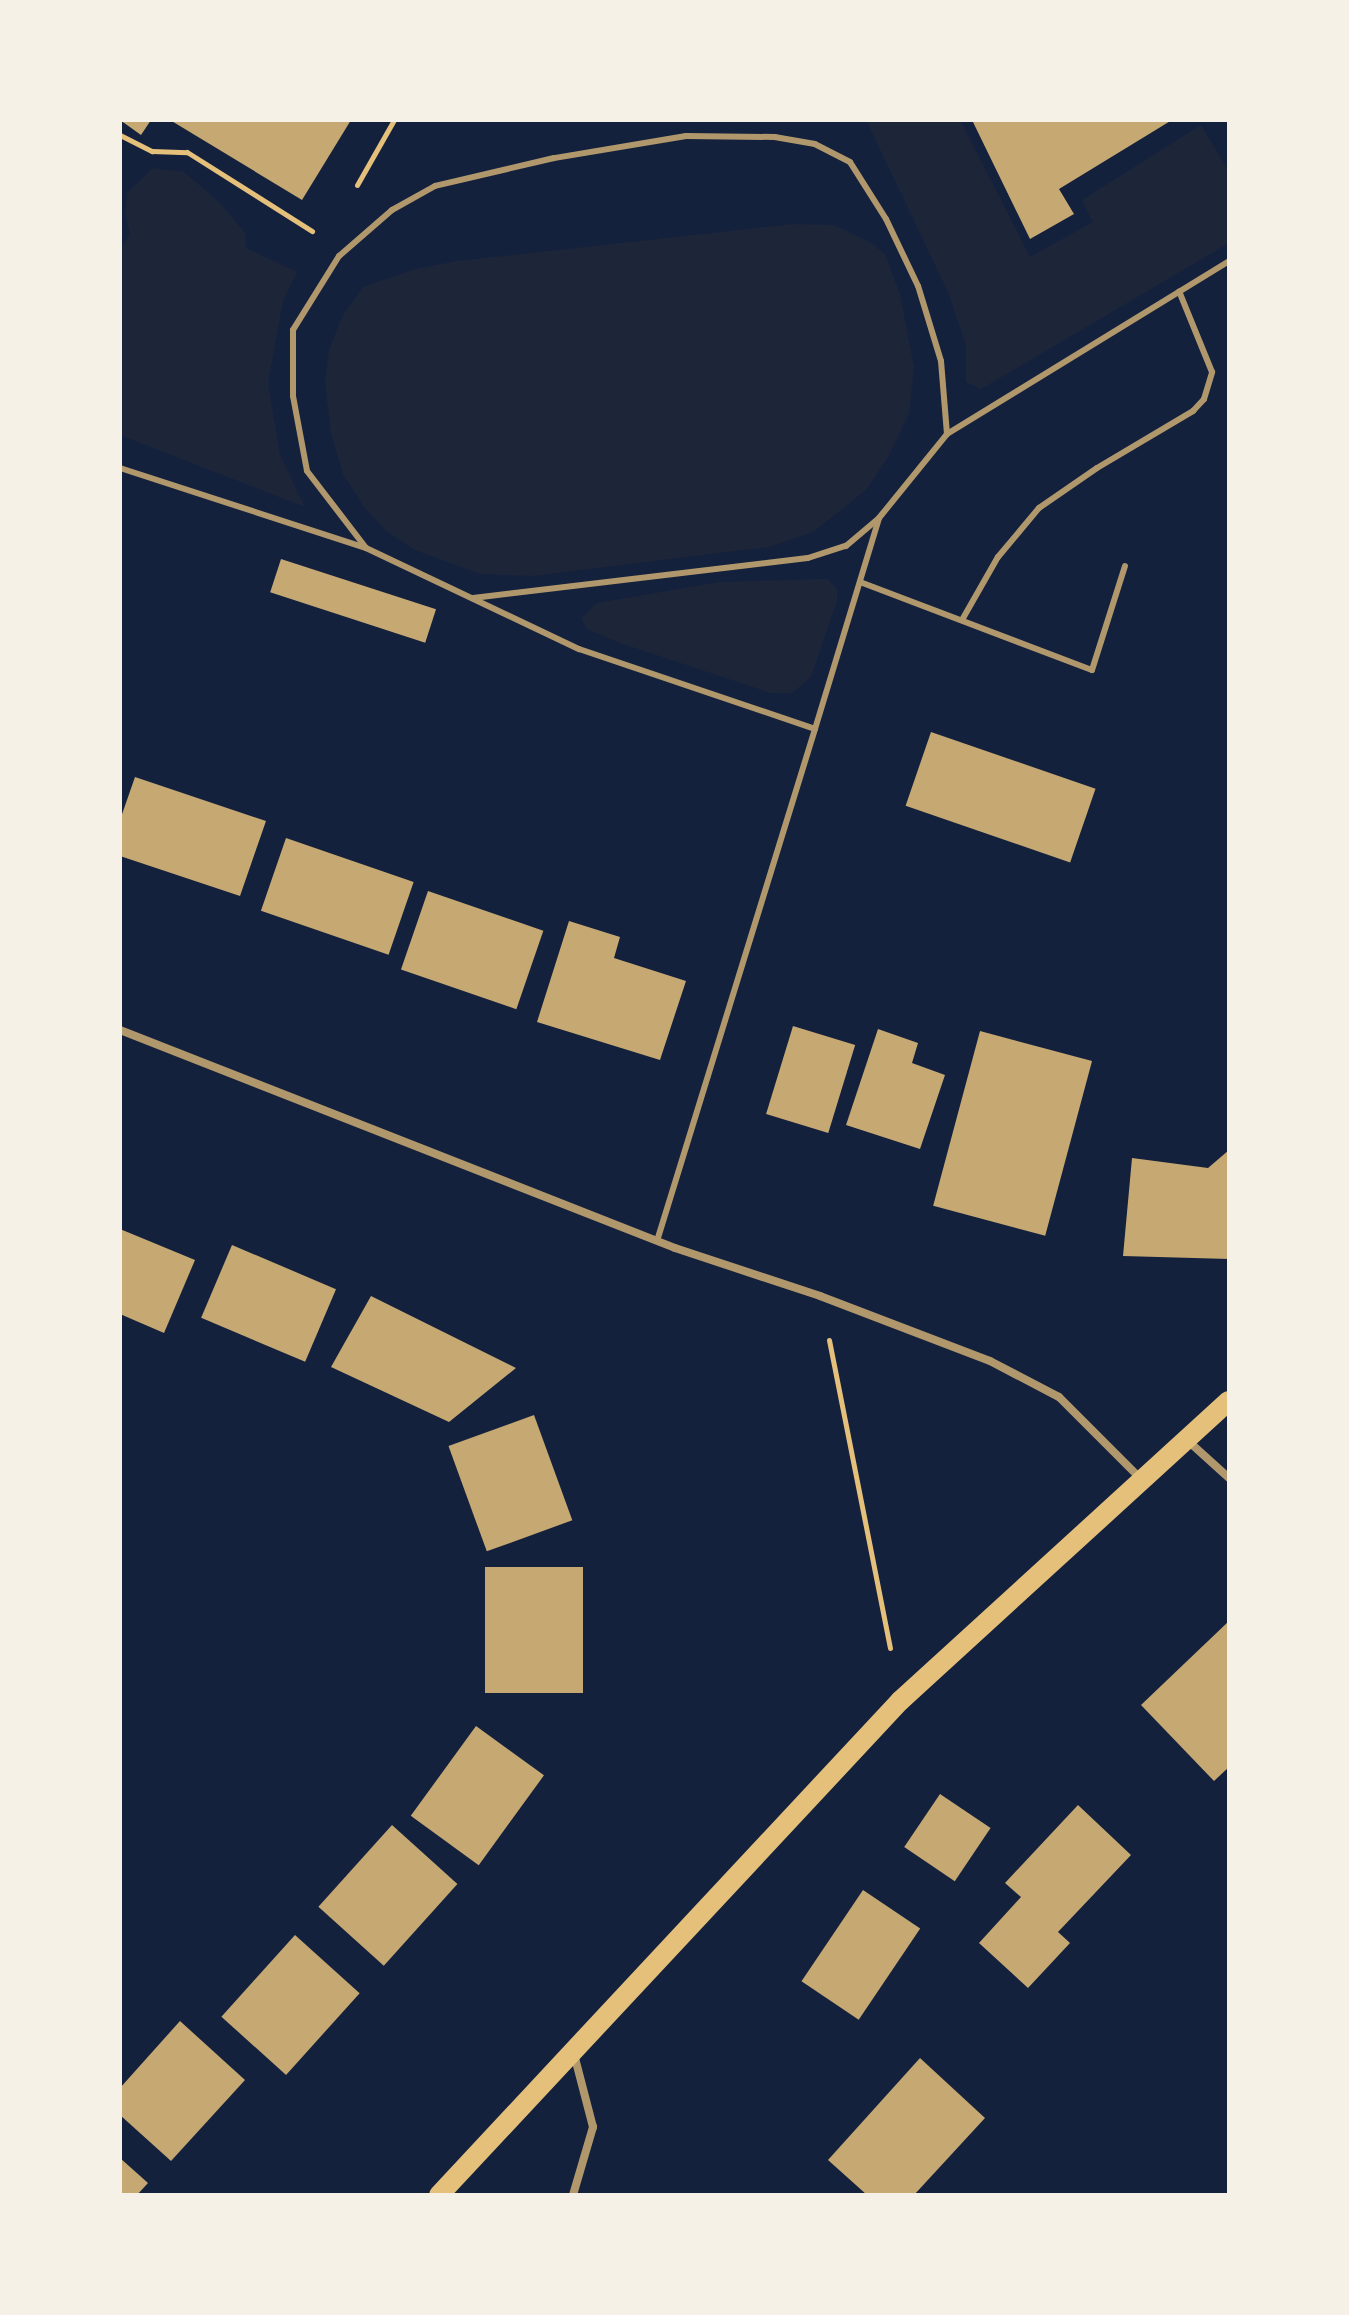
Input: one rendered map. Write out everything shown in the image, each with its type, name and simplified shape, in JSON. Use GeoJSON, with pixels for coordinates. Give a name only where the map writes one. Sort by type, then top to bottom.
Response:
{"type":"FeatureCollection","features":[{"type":"Feature","properties":{"kind":"main road"},"geometry":{"type":"LineString","coordinates":[[439,2195],[900,1701],[1229,1401]]}},
{"type":"Feature","properties":{"kind":"street"},"geometry":{"type":"LineString","coordinates":[[120,1030],[657,1241],[820,1296],[990,1361],[1059,1397],[1142,1480]]}},
{"type":"Feature","properties":{"kind":"street"},"geometry":{"type":"LineString","coordinates":[[1186,1440],[1229,1478]]}},
{"type":"Feature","properties":{"kind":"street"},"geometry":{"type":"LineString","coordinates":[[573,2195],[593,2127],[574,2053]]}},
{"type":"Feature","properties":{"kind":"lane"},"geometry":{"type":"LineString","coordinates":[[366,548],[307,471],[293,396],[293,330],[339,256],[392,210],[435,186],[554,158],[686,136],[775,137],[815,144],[850,162],[886,219],[918,286],[941,361],[947,434]]}},
{"type":"Feature","properties":{"kind":"lane"},"geometry":{"type":"LineString","coordinates":[[470,599],[808,558],[846,546],[879,518],[947,434],[1229,261]]}},
{"type":"Feature","properties":{"kind":"lane"},"geometry":{"type":"LineString","coordinates":[[962,620],[998,557],[1039,508],[1097,468],[1193,411],[1204,399],[1212,372],[1179,291]]}},
{"type":"Feature","properties":{"kind":"lane"},"geometry":{"type":"LineString","coordinates":[[120,468],[366,548],[579,649],[815,729]]}},
{"type":"Feature","properties":{"kind":"lane"},"geometry":{"type":"LineString","coordinates":[[657,1241],[879,518]]}},
{"type":"Feature","properties":{"kind":"lane"},"geometry":{"type":"LineString","coordinates":[[860,582],[1092,670],[1125,566]]}},
{"type":"Feature","properties":{"kind":"path"},"geometry":{"type":"LineString","coordinates":[[120,135],[152,151],[187,152],[325,240]]}},
{"type":"Feature","properties":{"kind":"path"},"geometry":{"type":"LineString","coordinates":[[820,1296],[900,1701]]}},
{"type":"Feature","properties":{"kind":"shaded area"},"geometry":{"type":"Polygon","coordinates":[[[866,120],[960,120],[1030,257],[1093,222],[1082,200],[1201,125],[1229,172],[1229,243],[981,389],[966,382],[966,345],[948,292],[866,120]]]}},
{"type":"Feature","properties":{"kind":"shaded area"},"geometry":{"type":"Polygon","coordinates":[[[153,168],[184,172],[221,204],[245,233],[246,248],[297,272],[283,301],[268,383],[280,455],[305,507],[120,435],[120,250],[130,234],[125,213],[127,193],[153,168]]]}},
{"type":"Feature","properties":{"kind":"shaded area"},"geometry":{"type":"Polygon","coordinates":[[[794,224],[834,225],[870,242],[885,254],[900,294],[914,367],[909,414],[888,457],[866,490],[813,532],[769,547],[531,576],[480,574],[415,550],[386,531],[365,508],[343,474],[331,434],[325,382],[329,350],[343,315],[363,287],[415,269],[457,261],[794,224]]]}},
{"type":"Feature","properties":{"kind":"shaded area"},"geometry":{"type":"Polygon","coordinates":[[[827,579],[837,589],[837,601],[811,677],[792,693],[771,693],[620,643],[587,629],[581,618],[597,603],[719,582],[827,579]]]}},
{"type":"Feature","properties":{"kind":"building"},"geometry":{"type":"Polygon","coordinates":[[[120,120],[151,120],[141,135],[120,120]]]}},
{"type":"Feature","properties":{"kind":"building"},"geometry":{"type":"Polygon","coordinates":[[[170,120],[351,120],[302,200],[170,120]]]}},
{"type":"Feature","properties":{"kind":"building"},"geometry":{"type":"Polygon","coordinates":[[[972,120],[1172,120],[1059,189],[1074,214],[1030,239],[972,120]]]}},
{"type":"Feature","properties":{"kind":"building"},"geometry":{"type":"Polygon","coordinates":[[[281,559],[436,609],[425,643],[270,592],[281,559]]]}},
{"type":"Feature","properties":{"kind":"building"},"geometry":{"type":"Polygon","coordinates":[[[931,732],[1096,789],[1070,862],[906,806],[931,732]]]}},
{"type":"Feature","properties":{"kind":"building"},"geometry":{"type":"Polygon","coordinates":[[[135,777],[266,821],[240,896],[120,856],[120,820],[135,777]]]}},
{"type":"Feature","properties":{"kind":"building"},"geometry":{"type":"Polygon","coordinates":[[[286,838],[414,882],[389,955],[261,911],[286,838]]]}},
{"type":"Feature","properties":{"kind":"building"},"geometry":{"type":"Polygon","coordinates":[[[428,891],[543,931],[516,1009],[401,969],[428,891]]]}},
{"type":"Feature","properties":{"kind":"building"},"geometry":{"type":"Polygon","coordinates":[[[569,921],[620,937],[614,958],[686,981],[660,1060],[537,1022],[569,921]]]}},
{"type":"Feature","properties":{"kind":"building"},"geometry":{"type":"Polygon","coordinates":[[[793,1026],[855,1045],[828,1133],[766,1114],[793,1026]]]}},
{"type":"Feature","properties":{"kind":"building"},"geometry":{"type":"Polygon","coordinates":[[[878,1029],[918,1043],[912,1063],[945,1075],[920,1149],[846,1125],[878,1029]]]}},
{"type":"Feature","properties":{"kind":"building"},"geometry":{"type":"Polygon","coordinates":[[[980,1031],[1092,1061],[1045,1236],[933,1206],[980,1031]]]}},
{"type":"Feature","properties":{"kind":"building"},"geometry":{"type":"Polygon","coordinates":[[[1229,1150],[1229,1259],[1123,1256],[1132,1158],[1208,1168],[1229,1150]]]}},
{"type":"Feature","properties":{"kind":"building"},"geometry":{"type":"Polygon","coordinates":[[[120,1229],[195,1260],[164,1333],[120,1314],[120,1229]]]}},
{"type":"Feature","properties":{"kind":"building"},"geometry":{"type":"Polygon","coordinates":[[[232,1245],[336,1289],[305,1362],[201,1318],[232,1245]]]}},
{"type":"Feature","properties":{"kind":"building"},"geometry":{"type":"Polygon","coordinates":[[[371,1296],[516,1368],[449,1422],[331,1367],[371,1296]]]}},
{"type":"Feature","properties":{"kind":"building"},"geometry":{"type":"Polygon","coordinates":[[[534,1415],[572,1520],[487,1551],[448,1446],[534,1415]]]}},
{"type":"Feature","properties":{"kind":"building"},"geometry":{"type":"Polygon","coordinates":[[[485,1567],[583,1567],[583,1693],[485,1693],[485,1567]]]}},
{"type":"Feature","properties":{"kind":"building"},"geometry":{"type":"Polygon","coordinates":[[[1229,1621],[1229,1767],[1214,1781],[1141,1705],[1229,1621]]]}},
{"type":"Feature","properties":{"kind":"building"},"geometry":{"type":"Polygon","coordinates":[[[476,1726],[544,1775],[479,1865],[411,1816],[476,1726]]]}},
{"type":"Feature","properties":{"kind":"building"},"geometry":{"type":"Polygon","coordinates":[[[940,1794],[991,1828],[955,1881],[904,1847],[940,1794]]]}},
{"type":"Feature","properties":{"kind":"building"},"geometry":{"type":"Polygon","coordinates":[[[1078,1805],[1131,1855],[1058,1932],[1070,1943],[1028,1988],[979,1943],[1021,1897],[1005,1883],[1078,1805]]]}},
{"type":"Feature","properties":{"kind":"building"},"geometry":{"type":"Polygon","coordinates":[[[392,1825],[457,1884],[384,1966],[318,1907],[392,1825]]]}},
{"type":"Feature","properties":{"kind":"building"},"geometry":{"type":"Polygon","coordinates":[[[863,1890],[920,1929],[859,2020],[801,1981],[863,1890]]]}},
{"type":"Feature","properties":{"kind":"building"},"geometry":{"type":"Polygon","coordinates":[[[295,1935],[360,1993],[286,2075],[221,2017],[295,1935]]]}},
{"type":"Feature","properties":{"kind":"building"},"geometry":{"type":"Polygon","coordinates":[[[180,2021],[245,2080],[171,2161],[120,2115],[120,2088],[180,2021]]]}},
{"type":"Feature","properties":{"kind":"building"},"geometry":{"type":"Polygon","coordinates":[[[920,2058],[985,2118],[914,2195],[867,2195],[828,2160],[920,2058]]]}},
{"type":"Feature","properties":{"kind":"building"},"geometry":{"type":"Polygon","coordinates":[[[120,2158],[148,2183],[137,2195],[120,2195],[120,2158]]]}}]}
